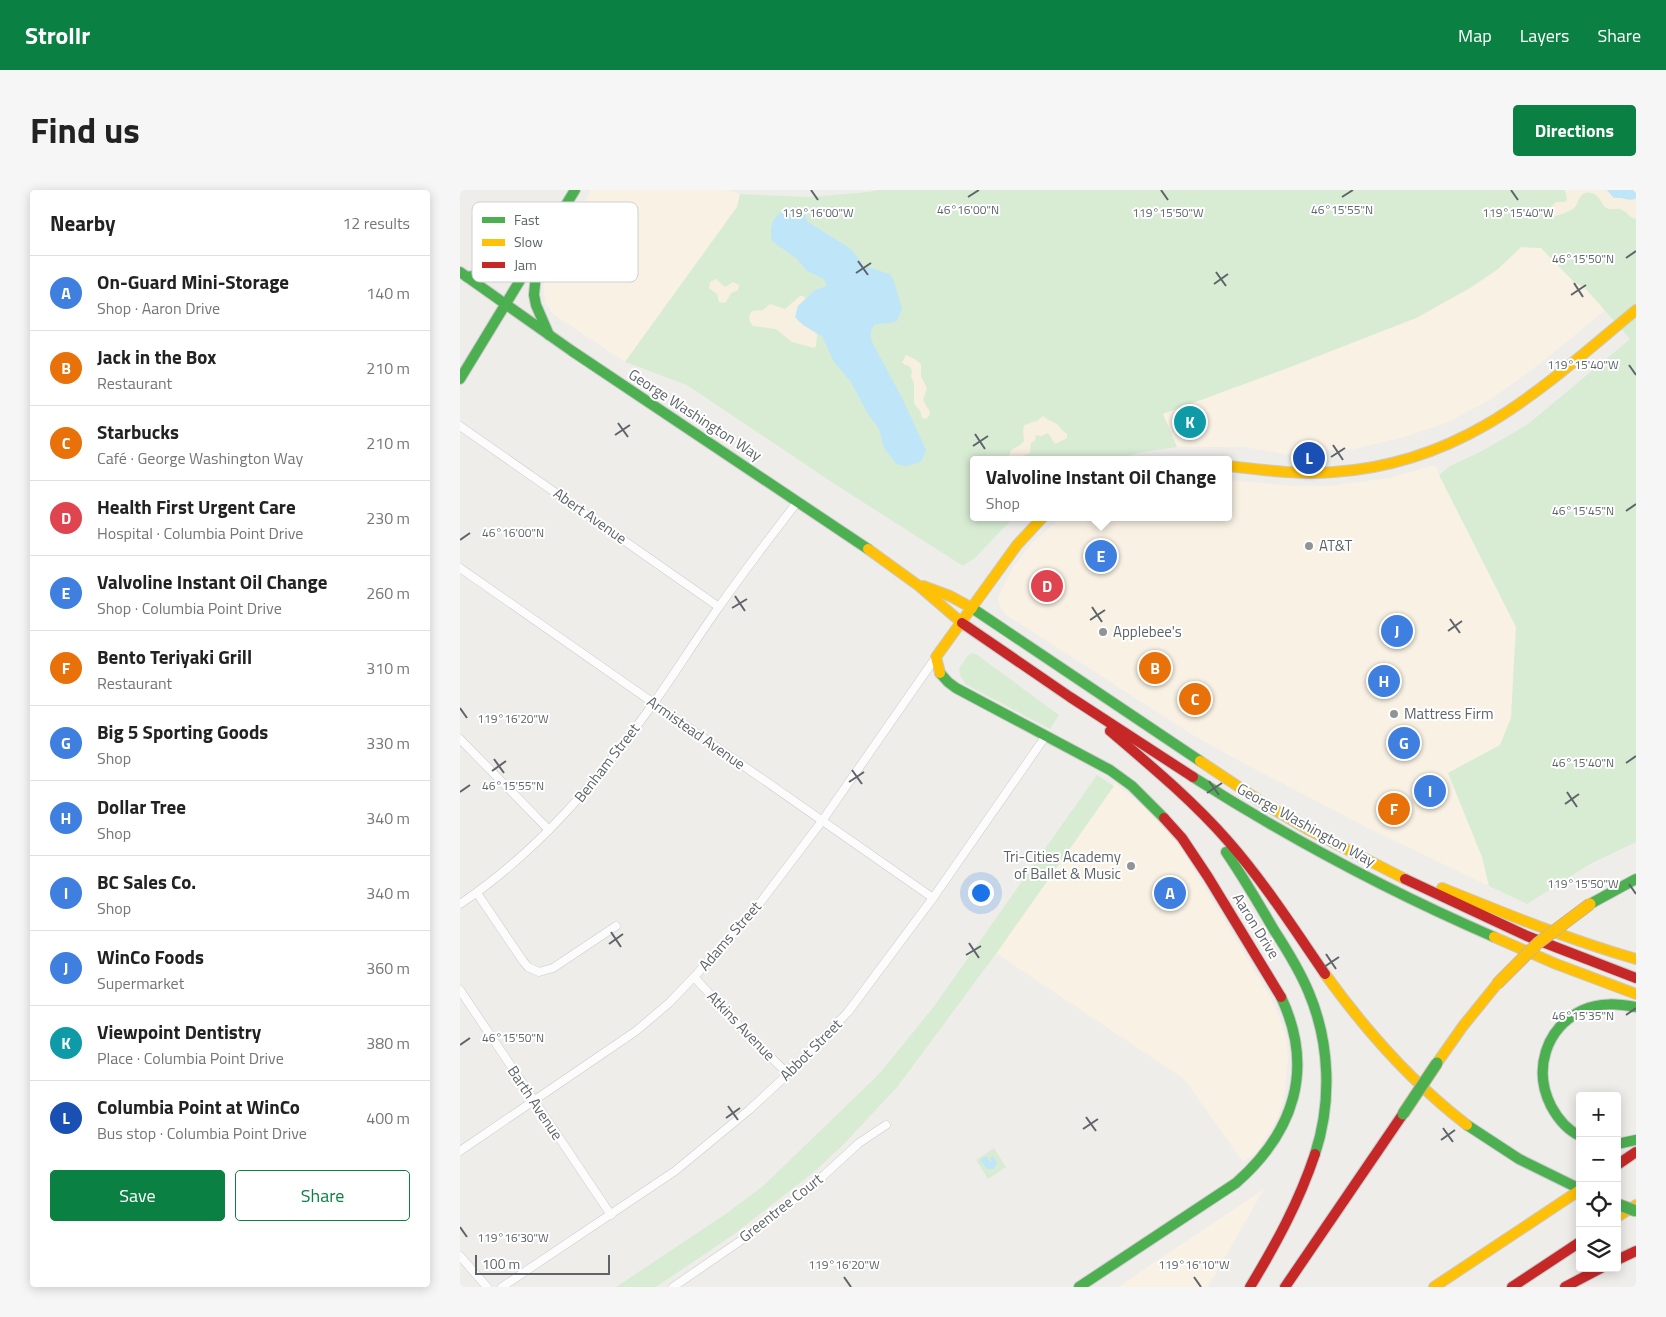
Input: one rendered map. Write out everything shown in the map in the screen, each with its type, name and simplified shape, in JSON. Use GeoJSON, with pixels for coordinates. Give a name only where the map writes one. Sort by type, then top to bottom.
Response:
{"type":"FeatureCollection","features":[{"type":"Feature","properties":{"kind":"main road"},"geometry":{"type":"LineString","coordinates":[[568,202],[575,190]]}},
{"type":"Feature","properties":{"kind":"main road","name":"George Washington Way"},"geometry":{"type":"LineString","coordinates":[[473,282],[549,336],[798,501],[914,582],[962,623],[1070,697],[1255,816],[1415,902],[1556,964],[1636,994]]}},
{"type":"Feature","properties":{"kind":"main road"},"geometry":{"type":"LineString","coordinates":[[460,379],[519,282]]}},
{"type":"Feature","properties":{"kind":"main road"},"geometry":{"type":"LineString","coordinates":[[535,282],[534,295],[536,305],[549,336]]}},
{"type":"Feature","properties":{"kind":"main road"},"geometry":{"type":"LineString","coordinates":[[1232,466],[1284,472],[1333,472],[1392,463],[1444,446],[1484,428],[1521,403],[1636,310]]}},
{"type":"Feature","properties":{"kind":"main road"},"geometry":{"type":"LineString","coordinates":[[936,657],[1017,545],[1039,521]]}},
{"type":"Feature","properties":{"kind":"main road","name":"George Washington Way"},"geometry":{"type":"LineString","coordinates":[[914,582],[950,596],[972,608],[1266,805],[1370,862],[1462,907],[1527,936],[1636,978]]}},
{"type":"Feature","properties":{"kind":"main road","name":"Aaron Drive"},"geometry":{"type":"LineString","coordinates":[[936,657],[937,668],[944,680],[1045,737],[1110,770],[1152,804],[1179,833],[1203,869],[1276,988],[1291,1021],[1297,1051],[1296,1084],[1290,1109],[1272,1145],[1255,1167],[1236,1183],[1078,1287]]}},
{"type":"Feature","properties":{"kind":"main road"},"geometry":{"type":"LineString","coordinates":[[1070,697],[1174,786],[1228,842],[1258,879],[1358,1018],[1381,1046],[1434,1098],[1475,1131],[1511,1154],[1576,1188]]}},
{"type":"Feature","properties":{"kind":"main road"},"geometry":{"type":"LineString","coordinates":[[1195,806],[1244,879],[1291,956],[1306,985],[1321,1031],[1324,1052],[1326,1099],[1324,1124],[1317,1151],[1300,1197],[1267,1260],[1250,1287]]}},
{"type":"Feature","properties":{"kind":"main road"},"geometry":{"type":"LineString","coordinates":[[1370,862],[1437,886],[1542,928],[1597,948],[1636,959]]}},
{"type":"Feature","properties":{"kind":"main road"},"geometry":{"type":"LineString","coordinates":[[1285,1287],[1474,1011],[1497,984],[1538,943],[1590,904],[1636,879]]}},
{"type":"Feature","properties":{"kind":"main road"},"geometry":{"type":"LineString","coordinates":[[1576,1133],[1565,1126],[1556,1116],[1545,1094],[1542,1071],[1546,1049],[1557,1030],[1569,1019],[1584,1010],[1598,1006],[1625,1004],[1636,1007]]}},
{"type":"Feature","properties":{"kind":"main road"},"geometry":{"type":"LineString","coordinates":[[1621,1143],[1636,1140]]}},
{"type":"Feature","properties":{"kind":"main road"},"geometry":{"type":"LineString","coordinates":[[1621,1162],[1636,1152]]}},
{"type":"Feature","properties":{"kind":"main road"},"geometry":{"type":"LineString","coordinates":[[1434,1287],[1576,1193]]}},
{"type":"Feature","properties":{"kind":"main road"},"geometry":{"type":"LineString","coordinates":[[1621,1205],[1636,1210]]}},
{"type":"Feature","properties":{"kind":"main road"},"geometry":{"type":"LineString","coordinates":[[1621,1214],[1636,1205]]}},
{"type":"Feature","properties":{"kind":"main road"},"geometry":{"type":"LineString","coordinates":[[1512,1287],[1576,1245]]}},
{"type":"Feature","properties":{"kind":"main road"},"geometry":{"type":"LineString","coordinates":[[1621,1258],[1636,1250]]}},
{"type":"Feature","properties":{"kind":"main road"},"geometry":{"type":"LineString","coordinates":[[1565,1287],[1593,1272]]}},
{"type":"Feature","properties":{"kind":"street","name":"Abert Avenue"},"geometry":{"type":"LineString","coordinates":[[460,426],[719,607]]}},
{"type":"Feature","properties":{"kind":"street","name":"Benham Street"},"geometry":{"type":"LineString","coordinates":[[460,904],[508,868],[549,830],[590,787],[654,703],[719,607],[798,501]]}},
{"type":"Feature","properties":{"kind":"street","name":"Armistead Avenue"},"geometry":{"type":"LineString","coordinates":[[460,568],[933,898]]}},
{"type":"Feature","properties":{"kind":"street","name":"Adams Street"},"geometry":{"type":"LineString","coordinates":[[460,1151],[636,1031],[669,1003],[750,916],[822,821],[936,657]]}},
{"type":"Feature","properties":{"kind":"street","name":"Abbot Street"},"geometry":{"type":"LineString","coordinates":[[502,1287],[675,1172],[749,1110],[788,1074],[848,1012],[933,898],[1045,737]]}},
{"type":"Feature","properties":{"kind":"street"},"geometry":{"type":"LineString","coordinates":[[460,739],[549,830]]}},
{"type":"Feature","properties":{"kind":"street"},"geometry":{"type":"LineString","coordinates":[[477,892],[523,961],[528,967],[539,972],[553,968],[616,926]]}},
{"type":"Feature","properties":{"kind":"street","name":"Atkins Avenue"},"geometry":{"type":"LineString","coordinates":[[694,977],[743,1030],[788,1074]]}},
{"type":"Feature","properties":{"kind":"street","name":"Barth Avenue"},"geometry":{"type":"LineString","coordinates":[[460,990],[611,1215]]}},
{"type":"Feature","properties":{"kind":"street","name":"Greentree Court"},"geometry":{"type":"LineString","coordinates":[[673,1287],[746,1237],[809,1189],[859,1143],[886,1125]]}},
{"type":"Feature","properties":{"kind":"street"},"geometry":{"type":"LineString","coordinates":[[460,1256],[487,1287]]}},
{"type":"Feature","properties":{"kind":"shaded area"},"geometry":{"type":"Polygon","coordinates":[[[591,190],[725,190],[740,194],[737,207],[625,362],[553,314],[545,303],[543,282],[638,282],[638,202],[585,202],[591,190]]]}},
{"type":"Feature","properties":{"kind":"shaded area"},"geometry":{"type":"Polygon","coordinates":[[[1521,247],[1541,248],[1573,281],[1585,287],[1605,310],[1542,362],[1490,400],[1446,423],[1401,438],[1354,449],[1285,454],[1244,447],[1177,447],[1162,414],[1416,318],[1470,288],[1498,269],[1521,247]]]}},
{"type":"Feature","properties":{"kind":"shaded area"},"geometry":{"type":"Polygon","coordinates":[[[1435,465],[1516,627],[1511,718],[1500,745],[1448,773],[1482,857],[1489,886],[1370,829],[1191,734],[1005,614],[1000,606],[998,597],[1013,567],[1032,543],[1057,521],[1232,521],[1232,480],[1294,486],[1329,486],[1389,478],[1435,465]]]}},
{"type":"Feature","properties":{"kind":"shaded area"},"geometry":{"type":"Polygon","coordinates":[[[1115,783],[1144,807],[1180,846],[1271,998],[1280,1018],[1286,1038],[1288,1059],[1284,1099],[1277,1119],[1268,1135],[1256,1153],[1243,1162],[1184,1079],[996,953],[1115,783]]]}},
{"type":"Feature","properties":{"kind":"shaded area"},"geometry":{"type":"Polygon","coordinates":[[[1264,1189],[1208,1287],[1118,1287],[1264,1189]]]}},
{"type":"Feature","properties":{"kind":"green space"},"geometry":{"type":"Polygon","coordinates":[[[877,190],[1636,190],[1636,842],[1590,864],[1527,904],[1489,886],[1482,857],[1448,773],[1500,745],[1511,718],[1516,627],[1439,475],[1450,466],[1482,451],[1528,424],[1630,339],[1585,288],[1574,282],[1541,248],[1521,247],[1498,269],[1470,288],[1416,318],[1163,414],[1177,447],[1128,456],[970,456],[970,521],[1010,521],[976,557],[963,566],[833,483],[687,385],[625,362],[737,207],[740,194],[809,197],[877,190]]]}},
{"type":"Feature","properties":{"kind":"green space"},"geometry":{"type":"Polygon","coordinates":[[[976,654],[1059,715],[1050,729],[965,684],[960,675],[959,668],[968,655],[976,654]]]}},
{"type":"Feature","properties":{"kind":"green space"},"geometry":{"type":"Polygon","coordinates":[[[1097,775],[1114,786],[998,951],[898,1086],[843,1145],[814,1172],[733,1235],[656,1287],[616,1287],[727,1213],[763,1186],[878,1075],[932,1009],[1097,775]]]}},
{"type":"Feature","properties":{"kind":"green space"},"geometry":{"type":"Polygon","coordinates":[[[994,1148],[1006,1167],[988,1179],[976,1160],[994,1148]]]}},
{"type":"Feature","properties":{"kind":"sand"},"geometry":{"type":"Polygon","coordinates":[[[1565,190],[1607,190],[1614,198],[1636,199],[1636,219],[1620,209],[1605,207],[1600,199],[1589,192],[1581,196],[1573,209],[1553,217],[1549,209],[1556,202],[1565,202],[1567,200],[1565,190]]]}},
{"type":"Feature","properties":{"kind":"sand"},"geometry":{"type":"Polygon","coordinates":[[[716,279],[725,287],[733,282],[739,285],[738,290],[731,293],[726,302],[719,302],[717,294],[709,288],[710,282],[716,279]]]}},
{"type":"Feature","properties":{"kind":"sand"},"geometry":{"type":"Polygon","coordinates":[[[800,296],[806,299],[798,306],[797,320],[817,334],[816,346],[814,348],[792,342],[776,329],[753,326],[749,320],[752,311],[763,310],[770,304],[785,309],[800,296]]]}},
{"type":"Feature","properties":{"kind":"sand"},"geometry":{"type":"Polygon","coordinates":[[[906,355],[921,364],[921,376],[927,388],[923,400],[930,412],[926,419],[922,418],[920,411],[914,403],[912,370],[902,362],[906,355]]]}},
{"type":"Feature","properties":{"kind":"sand"},"geometry":{"type":"Polygon","coordinates":[[[1043,416],[1058,425],[1067,434],[1067,438],[1055,444],[1048,433],[1041,436],[1036,435],[1035,440],[1031,443],[1030,453],[1022,456],[1009,456],[1011,450],[1024,441],[1024,425],[1037,421],[1043,416]]]}},
{"type":"Feature","properties":{"kind":"water"},"geometry":{"type":"Polygon","coordinates":[[[1607,190],[1636,190],[1636,198],[1631,200],[1614,198],[1607,190]]]}},
{"type":"Feature","properties":{"kind":"water"},"geometry":{"type":"Polygon","coordinates":[[[796,207],[804,212],[808,222],[851,249],[864,266],[890,274],[894,281],[902,309],[897,321],[874,325],[871,331],[871,340],[903,400],[926,450],[921,462],[906,466],[896,464],[884,448],[879,429],[868,414],[851,382],[834,362],[822,336],[803,325],[795,317],[798,306],[815,290],[827,286],[824,279],[807,271],[797,259],[772,241],[771,228],[775,218],[784,211],[796,207]]]}},
{"type":"Feature","properties":{"kind":"water"},"geometry":{"type":"Polygon","coordinates":[[[986,1156],[990,1162],[992,1161],[990,1158],[993,1156],[997,1163],[994,1169],[987,1169],[980,1160],[986,1156]]]}},
{"type":"Feature","properties":{"kind":"traffic: fast"},"geometry":{"type":"LineString","coordinates":[[568,202],[575,190]]}},
{"type":"Feature","properties":{"kind":"traffic: fast"},"geometry":{"type":"LineString","coordinates":[[460,272],[472,280]]}},
{"type":"Feature","properties":{"kind":"traffic: fast"},"geometry":{"type":"LineString","coordinates":[[467,277],[472,276]]}},
{"type":"Feature","properties":{"kind":"traffic: fast"},"geometry":{"type":"LineString","coordinates":[[474,282],[572,351],[868,549]]}},
{"type":"Feature","properties":{"kind":"traffic: fast"},"geometry":{"type":"LineString","coordinates":[[460,379],[519,282]]}},
{"type":"Feature","properties":{"kind":"traffic: fast"},"geometry":{"type":"LineString","coordinates":[[535,282],[534,295],[536,305],[549,335]]}},
{"type":"Feature","properties":{"kind":"traffic: fast"},"geometry":{"type":"LineString","coordinates":[[972,608],[1200,761]]}},
{"type":"Feature","properties":{"kind":"traffic: fast"},"geometry":{"type":"LineString","coordinates":[[940,673],[956,688],[1110,770],[1132,786],[1164,818]]}},
{"type":"Feature","properties":{"kind":"traffic: fast"},"geometry":{"type":"LineString","coordinates":[[1193,777],[1229,800],[1340,863],[1417,902],[1494,937]]}},
{"type":"Feature","properties":{"kind":"traffic: fast"},"geometry":{"type":"LineString","coordinates":[[1226,852],[1293,961],[1316,1012],[1325,1052],[1326,1093],[1324,1114],[1315,1154]]}},
{"type":"Feature","properties":{"kind":"traffic: fast"},"geometry":{"type":"LineString","coordinates":[[1590,904],[1636,879]]}},
{"type":"Feature","properties":{"kind":"traffic: fast"},"geometry":{"type":"LineString","coordinates":[[1079,1287],[1236,1183],[1272,1143],[1285,1121],[1293,1098],[1297,1074],[1296,1049],[1291,1024],[1281,997]]}},
{"type":"Feature","properties":{"kind":"traffic: fast"},"geometry":{"type":"LineString","coordinates":[[1576,1134],[1563,1124],[1551,1106],[1546,1092],[1543,1065],[1551,1039],[1570,1018],[1589,1007],[1603,1005],[1636,1007]]}},
{"type":"Feature","properties":{"kind":"traffic: fast"},"geometry":{"type":"LineString","coordinates":[[1403,1114],[1437,1063]]}},
{"type":"Feature","properties":{"kind":"traffic: fast"},"geometry":{"type":"LineString","coordinates":[[1467,1125],[1519,1159],[1576,1187]]}},
{"type":"Feature","properties":{"kind":"traffic: fast"},"geometry":{"type":"LineString","coordinates":[[1621,1143],[1636,1140]]}},
{"type":"Feature","properties":{"kind":"traffic: fast"},"geometry":{"type":"LineString","coordinates":[[1621,1205],[1636,1211]]}},
{"type":"Feature","properties":{"kind":"traffic: slow"},"geometry":{"type":"LineString","coordinates":[[1232,466],[1321,473],[1381,466],[1423,454],[1462,438],[1533,394],[1636,310]]}},
{"type":"Feature","properties":{"kind":"traffic: slow"},"geometry":{"type":"LineString","coordinates":[[940,673],[936,657],[1017,545],[1039,521]]}},
{"type":"Feature","properties":{"kind":"traffic: slow"},"geometry":{"type":"LineString","coordinates":[[868,549],[919,586],[962,623]]}},
{"type":"Feature","properties":{"kind":"traffic: slow"},"geometry":{"type":"LineString","coordinates":[[923,586],[950,596],[972,608]]}},
{"type":"Feature","properties":{"kind":"traffic: slow"},"geometry":{"type":"LineString","coordinates":[[1200,761],[1266,805],[1309,830],[1405,879]]}},
{"type":"Feature","properties":{"kind":"traffic: slow"},"geometry":{"type":"LineString","coordinates":[[1442,888],[1562,935],[1636,959]]}},
{"type":"Feature","properties":{"kind":"traffic: slow"},"geometry":{"type":"LineString","coordinates":[[1497,984],[1538,943],[1590,904]]}},
{"type":"Feature","properties":{"kind":"traffic: slow"},"geometry":{"type":"LineString","coordinates":[[1494,937],[1556,964],[1636,994]]}},
{"type":"Feature","properties":{"kind":"traffic: slow"},"geometry":{"type":"LineString","coordinates":[[1325,974],[1390,1055],[1427,1091],[1467,1125]]}},
{"type":"Feature","properties":{"kind":"traffic: slow"},"geometry":{"type":"LineString","coordinates":[[1437,1063],[1463,1026],[1497,984]]}},
{"type":"Feature","properties":{"kind":"traffic: slow"},"geometry":{"type":"LineString","coordinates":[[1434,1287],[1576,1193]]}},
{"type":"Feature","properties":{"kind":"traffic: slow"},"geometry":{"type":"LineString","coordinates":[[1621,1214],[1636,1205]]}},
{"type":"Feature","properties":{"kind":"traffic: jam"},"geometry":{"type":"LineString","coordinates":[[962,623],[1070,697],[1193,777]]}},
{"type":"Feature","properties":{"kind":"traffic: jam"},"geometry":{"type":"LineString","coordinates":[[1110,731],[1186,797],[1228,841],[1266,889],[1325,974]]}},
{"type":"Feature","properties":{"kind":"traffic: jam"},"geometry":{"type":"LineString","coordinates":[[1164,818],[1182,838],[1208,877],[1281,997]]}},
{"type":"Feature","properties":{"kind":"traffic: jam"},"geometry":{"type":"LineString","coordinates":[[1405,879],[1527,936],[1636,978]]}},
{"type":"Feature","properties":{"kind":"traffic: jam"},"geometry":{"type":"LineString","coordinates":[[1285,1287],[1403,1114]]}},
{"type":"Feature","properties":{"kind":"traffic: jam"},"geometry":{"type":"LineString","coordinates":[[1621,1162],[1636,1152]]}},
{"type":"Feature","properties":{"kind":"traffic: jam"},"geometry":{"type":"LineString","coordinates":[[1250,1287],[1286,1222],[1302,1189],[1315,1154]]}},
{"type":"Feature","properties":{"kind":"traffic: jam"},"geometry":{"type":"LineString","coordinates":[[1512,1287],[1576,1245]]}},
{"type":"Feature","properties":{"kind":"traffic: jam"},"geometry":{"type":"LineString","coordinates":[[1621,1258],[1636,1251]]}},
{"type":"Feature","properties":{"kind":"traffic: jam"},"geometry":{"type":"LineString","coordinates":[[1565,1287],[1593,1272]]}},
{"type":"Feature","properties":{"kind":"place","name":"Viewpoint Dentistry"},"geometry":{"type":"Point","coordinates":[1190,422]}},
{"type":"Feature","properties":{"kind":"place","name":"Columbia Point at WinCo"},"geometry":{"type":"Point","coordinates":[1309,458]}},
{"type":"Feature","properties":{"kind":"place","name":"AT&T"},"geometry":{"type":"Point","coordinates":[1309,546]}},
{"type":"Feature","properties":{"kind":"place","name":"Valvoline Instant Oil Change"},"geometry":{"type":"Point","coordinates":[1101,556]}},
{"type":"Feature","properties":{"kind":"place","name":"Health First Urgent Care"},"geometry":{"type":"Point","coordinates":[1047,586]}},
{"type":"Feature","properties":{"kind":"place","name":"WinCo Foods"},"geometry":{"type":"Point","coordinates":[1397,631]}},
{"type":"Feature","properties":{"kind":"place","name":"Applebee's"},"geometry":{"type":"Point","coordinates":[1103,632]}},
{"type":"Feature","properties":{"kind":"place","name":"Jack in the Box"},"geometry":{"type":"Point","coordinates":[1155,668]}},
{"type":"Feature","properties":{"kind":"place","name":"Dollar Tree"},"geometry":{"type":"Point","coordinates":[1384,681]}},
{"type":"Feature","properties":{"kind":"place","name":"Starbucks"},"geometry":{"type":"Point","coordinates":[1195,699]}},
{"type":"Feature","properties":{"kind":"place","name":"Mattress Firm"},"geometry":{"type":"Point","coordinates":[1394,714]}},
{"type":"Feature","properties":{"kind":"place","name":"Big 5 Sporting Goods"},"geometry":{"type":"Point","coordinates":[1404,743]}},
{"type":"Feature","properties":{"kind":"place","name":"BC Sales Co."},"geometry":{"type":"Point","coordinates":[1430,791]}},
{"type":"Feature","properties":{"kind":"place","name":"Bento Teriyaki Grill"},"geometry":{"type":"Point","coordinates":[1394,809]}},
{"type":"Feature","properties":{"kind":"place","name":"Tri-Cities Academy of Ballet & Music"},"geometry":{"type":"Point","coordinates":[1131,866]}},
{"type":"Feature","properties":{"kind":"place","name":"On-Guard Mini-Storage"},"geometry":{"type":"Point","coordinates":[1170,893]}}]}
